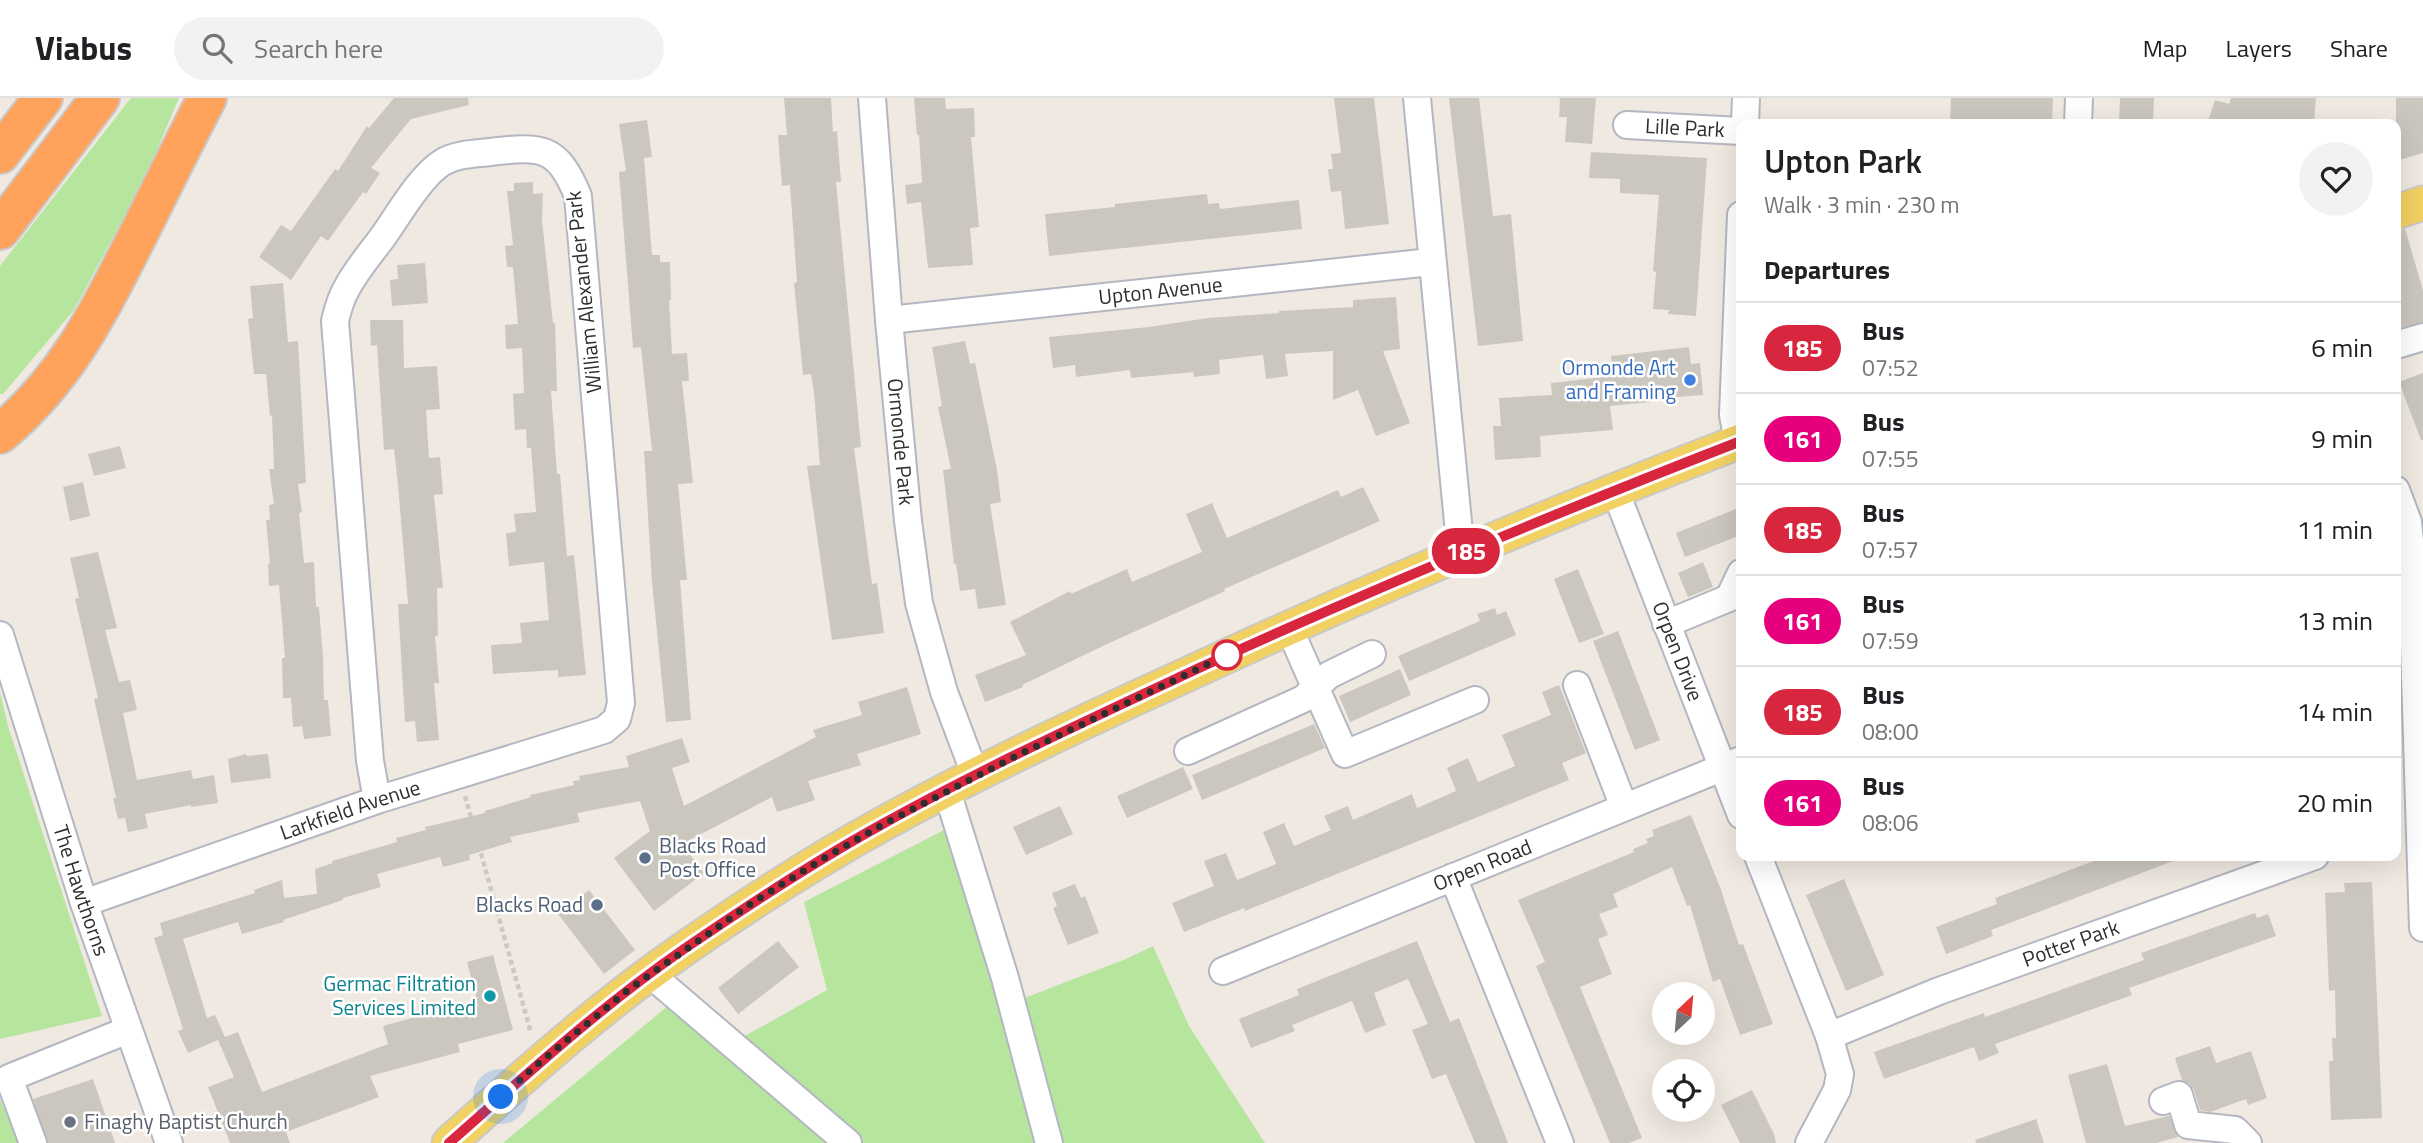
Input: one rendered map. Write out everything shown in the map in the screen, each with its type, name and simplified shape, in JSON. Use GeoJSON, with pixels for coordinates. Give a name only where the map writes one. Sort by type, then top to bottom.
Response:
{"type":"FeatureCollection","features":[{"type":"Feature","properties":{"kind":"highway"},"geometry":{"type":"LineString","coordinates":[[0,154],[43,98]]}},
{"type":"Feature","properties":{"kind":"highway"},"geometry":{"type":"LineString","coordinates":[[0,230],[100,98]]}},
{"type":"Feature","properties":{"kind":"highway"},"geometry":{"type":"LineString","coordinates":[[0,434],[44,393],[69,361],[117,276],[207,98]]}},
{"type":"Feature","properties":{"kind":"main road"},"geometry":{"type":"LineString","coordinates":[[2401,210],[2423,203]]}},
{"type":"Feature","properties":{"kind":"main road"},"geometry":{"type":"LineString","coordinates":[[449,1143],[607,1006],[650,974],[752,903],[880,826],[1104,713],[1289,628],[1461,553],[1736,444]]}},
{"type":"Feature","properties":{"kind":"street","name":"Ormonde Park"},"geometry":{"type":"LineString","coordinates":[[872,98],[889,320],[908,521],[919,603],[944,692],[961,784],[1005,978],[1049,1143]]}},
{"type":"Feature","properties":{"kind":"street"},"geometry":{"type":"LineString","coordinates":[[1417,98],[1461,553]]}},
{"type":"Feature","properties":{"kind":"street","name":"Lille Park"},"geometry":{"type":"LineString","coordinates":[[1745,119],[1746,98]]}},
{"type":"Feature","properties":{"kind":"street"},"geometry":{"type":"LineString","coordinates":[[2078,119],[2079,98]]}},
{"type":"Feature","properties":{"kind":"street","name":"Lille Park"},"geometry":{"type":"LineString","coordinates":[[1627,125],[1736,131]]}},
{"type":"Feature","properties":{"kind":"street","name":"William Alexander Park"},"geometry":{"type":"LineString","coordinates":[[377,800],[368,748],[335,321],[338,304],[348,285],[418,189],[431,172],[457,156],[528,147],[544,151],[557,159],[568,172],[578,196],[621,703],[617,719]]}},
{"type":"Feature","properties":{"kind":"street","name":"Upton Avenue"},"geometry":{"type":"LineString","coordinates":[[889,320],[1431,262]]}},
{"type":"Feature","properties":{"kind":"street"},"geometry":{"type":"LineString","coordinates":[[2401,344],[2423,337]]}},
{"type":"Feature","properties":{"kind":"street"},"geometry":{"type":"LineString","coordinates":[[1736,340],[1733,415],[1736,427]]}},
{"type":"Feature","properties":{"kind":"street","name":"Orpen Drive"},"geometry":{"type":"LineString","coordinates":[[1615,490],[1666,624],[1731,763],[1736,789]]}},
{"type":"Feature","properties":{"kind":"street"},"geometry":{"type":"LineString","coordinates":[[2402,524],[2411,551],[2408,821],[2423,928]]}},
{"type":"Feature","properties":{"kind":"street"},"geometry":{"type":"LineString","coordinates":[[1666,624],[1729,598],[1736,583]]}},
{"type":"Feature","properties":{"kind":"street"},"geometry":{"type":"LineString","coordinates":[[1289,628],[1345,754],[1475,700]]}},
{"type":"Feature","properties":{"kind":"street","name":"The Hawthorns"},"geometry":{"type":"LineString","coordinates":[[0,635],[84,903],[169,1143]]}},
{"type":"Feature","properties":{"kind":"street"},"geometry":{"type":"LineString","coordinates":[[1188,751],[1303,699],[1329,675],[1371,654]]}},
{"type":"Feature","properties":{"kind":"street"},"geometry":{"type":"LineString","coordinates":[[1577,685],[1624,807]]}},
{"type":"Feature","properties":{"kind":"street","name":"Larkfield Avenue"},"geometry":{"type":"LineString","coordinates":[[84,903],[377,800],[604,730],[617,719]]}},
{"type":"Feature","properties":{"kind":"street","name":"Orpen Road"},"geometry":{"type":"LineString","coordinates":[[1223,971],[1731,763]]}},
{"type":"Feature","properties":{"kind":"street"},"geometry":{"type":"LineString","coordinates":[[1760,861],[1829,1036],[1840,1074],[1837,1090],[1809,1143]]}},
{"type":"Feature","properties":{"kind":"street","name":"Potter Park"},"geometry":{"type":"LineString","coordinates":[[1829,1036],[1939,991],[2301,861]]}},
{"type":"Feature","properties":{"kind":"street"},"geometry":{"type":"LineString","coordinates":[[1453,877],[1560,1143]]}},
{"type":"Feature","properties":{"kind":"street"},"geometry":{"type":"LineString","coordinates":[[650,974],[848,1143]]}},
{"type":"Feature","properties":{"kind":"street"},"geometry":{"type":"LineString","coordinates":[[33,1143],[9,1078],[128,1030]]}},
{"type":"Feature","properties":{"kind":"street"},"geometry":{"type":"LineString","coordinates":[[2163,1101],[2179,1095],[2183,1134],[2235,1130],[2248,1143]]}},
{"type":"Feature","properties":{"kind":"path"},"geometry":{"type":"LineString","coordinates":[[460,775],[532,1037]]}},
{"type":"Feature","properties":{"kind":"green space"},"geometry":{"type":"Polygon","coordinates":[[[131,98],[179,98],[145,178],[74,310],[3,394],[0,394],[0,266],[131,98]]]}},
{"type":"Feature","properties":{"kind":"green space"},"geometry":{"type":"Polygon","coordinates":[[[0,692],[8,726],[102,1016],[0,1039],[0,692]]]}},
{"type":"Feature","properties":{"kind":"green space"},"geometry":{"type":"Polygon","coordinates":[[[946,829],[1022,999],[1153,946],[1189,1026],[1265,1143],[503,1143],[669,1005],[720,1050],[827,990],[804,902],[946,829]]]}},
{"type":"Feature","properties":{"kind":"green space"},"geometry":{"type":"Polygon","coordinates":[[[0,1099],[18,1143],[0,1143],[0,1099]]]}},
{"type":"Feature","properties":{"kind":"building"},"geometry":{"type":"Polygon","coordinates":[[[394,98],[468,98],[469,105],[411,119],[371,168],[380,173],[366,194],[363,192],[328,241],[321,236],[291,280],[259,257],[281,225],[291,231],[335,169],[338,171],[367,126],[369,128],[394,98]]]}},
{"type":"Feature","properties":{"kind":"building"},"geometry":{"type":"Polygon","coordinates":[[[784,98],[831,98],[833,132],[837,131],[841,182],[836,182],[861,447],[854,448],[872,584],[877,583],[884,633],[832,640],[807,466],[820,465],[814,392],[811,374],[803,375],[794,283],[797,282],[790,185],[782,186],[778,135],[787,135],[784,98]]]}},
{"type":"Feature","properties":{"kind":"building"},"geometry":{"type":"Polygon","coordinates":[[[914,98],[945,98],[946,109],[974,108],[975,137],[971,137],[979,227],[970,228],[973,265],[928,268],[921,202],[907,204],[905,185],[922,183],[914,98]]]}},
{"type":"Feature","properties":{"kind":"building"},"geometry":{"type":"Polygon","coordinates":[[[1334,98],[1374,98],[1389,224],[1345,229],[1341,191],[1331,192],[1328,169],[1333,169],[1331,154],[1341,153],[1334,98]]]}},
{"type":"Feature","properties":{"kind":"building"},"geometry":{"type":"Polygon","coordinates":[[[1449,98],[1479,98],[1493,216],[1511,214],[1523,341],[1478,346],[1449,98]]]}},
{"type":"Feature","properties":{"kind":"building"},"geometry":{"type":"Polygon","coordinates":[[[1560,98],[1596,98],[1592,144],[1565,142],[1567,117],[1559,117],[1560,98]]]}},
{"type":"Feature","properties":{"kind":"building"},"geometry":{"type":"Polygon","coordinates":[[[1951,98],[2053,98],[2052,119],[1950,119],[1951,98]]]}},
{"type":"Feature","properties":{"kind":"building"},"geometry":{"type":"Polygon","coordinates":[[[2120,98],[2154,98],[2153,119],[2119,119],[2120,98]]]}},
{"type":"Feature","properties":{"kind":"building"},"geometry":{"type":"Polygon","coordinates":[[[2231,98],[2316,98],[2314,119],[2209,119],[2215,100],[2229,104],[2231,98]]]}},
{"type":"Feature","properties":{"kind":"building"},"geometry":{"type":"Polygon","coordinates":[[[2396,98],[2423,98],[2423,153],[2401,160],[2401,119],[2396,119],[2396,98]]]}},
{"type":"Feature","properties":{"kind":"building"},"geometry":{"type":"Polygon","coordinates":[[[647,120],[652,157],[644,158],[652,255],[660,255],[660,262],[670,262],[672,354],[687,353],[689,381],[682,381],[693,483],[678,484],[687,580],[680,580],[691,720],[666,722],[652,582],[644,451],[652,451],[641,347],[633,348],[619,172],[626,171],[619,124],[647,120]]]}},
{"type":"Feature","properties":{"kind":"building"},"geometry":{"type":"Polygon","coordinates":[[[1591,152],[1707,158],[1696,316],[1668,314],[1669,310],[1653,309],[1659,195],[1620,193],[1620,179],[1589,178],[1591,152]]]}},
{"type":"Feature","properties":{"kind":"building"},"geometry":{"type":"Polygon","coordinates":[[[533,182],[533,194],[543,193],[542,220],[555,323],[557,391],[551,391],[557,474],[560,474],[567,556],[574,555],[586,675],[558,677],[558,670],[493,674],[491,645],[522,643],[520,623],[549,620],[544,562],[509,566],[506,533],[516,532],[514,514],[536,512],[531,448],[527,448],[526,429],[515,430],[513,394],[524,393],[522,348],[506,349],[505,325],[518,324],[513,267],[507,267],[505,246],[513,245],[507,191],[514,191],[514,183],[533,182]]]}},
{"type":"Feature","properties":{"kind":"building"},"geometry":{"type":"Polygon","coordinates":[[[1207,194],[1208,204],[1219,203],[1220,209],[1299,200],[1302,229],[1049,256],[1045,214],[1207,194]]]}},
{"type":"Feature","properties":{"kind":"building"},"geometry":{"type":"Polygon","coordinates":[[[2405,229],[2423,290],[2423,322],[2401,328],[2401,230],[2405,229]]]}},
{"type":"Feature","properties":{"kind":"building"},"geometry":{"type":"Polygon","coordinates":[[[425,263],[428,303],[392,306],[390,280],[398,279],[397,265],[425,263]]]}},
{"type":"Feature","properties":{"kind":"building"},"geometry":{"type":"Polygon","coordinates":[[[283,283],[288,342],[298,341],[306,483],[298,484],[302,512],[299,513],[304,563],[314,562],[324,700],[328,700],[331,736],[304,739],[302,726],[293,727],[291,698],[283,698],[282,658],[285,658],[279,585],[269,586],[266,520],[270,520],[269,505],[274,504],[269,469],[274,469],[272,415],[270,416],[266,374],[254,374],[248,319],[253,318],[250,286],[283,283]]]}},
{"type":"Feature","properties":{"kind":"building"},"geometry":{"type":"Polygon","coordinates":[[[1396,297],[1400,349],[1383,351],[1410,423],[1376,436],[1358,390],[1333,400],[1333,351],[1285,354],[1288,376],[1266,379],[1263,355],[1219,360],[1220,374],[1194,377],[1193,372],[1131,378],[1130,370],[1076,377],[1075,365],[1053,368],[1049,337],[1208,318],[1353,307],[1353,300],[1396,297]]]}},
{"type":"Feature","properties":{"kind":"building"},"geometry":{"type":"Polygon","coordinates":[[[370,320],[403,320],[404,368],[437,366],[440,409],[426,410],[429,458],[440,457],[443,494],[434,495],[443,588],[437,588],[438,636],[435,636],[439,683],[434,683],[439,740],[417,742],[415,721],[405,722],[398,604],[408,604],[398,485],[394,449],[384,450],[377,345],[371,346],[370,320]]]}},
{"type":"Feature","properties":{"kind":"building"},"geometry":{"type":"Polygon","coordinates":[[[965,341],[970,364],[975,363],[997,470],[1001,502],[990,504],[1006,605],[978,609],[975,589],[960,591],[954,564],[943,470],[951,469],[938,407],[942,406],[932,347],[965,341]]]}},
{"type":"Feature","properties":{"kind":"building"},"geometry":{"type":"Polygon","coordinates":[[[1689,347],[1691,364],[1700,363],[1703,395],[1650,399],[1650,402],[1610,406],[1613,430],[1540,436],[1541,457],[1495,460],[1493,426],[1501,426],[1499,398],[1552,395],[1551,383],[1613,376],[1611,356],[1689,347]]]}},
{"type":"Feature","properties":{"kind":"building"},"geometry":{"type":"Polygon","coordinates":[[[2423,373],[2423,440],[2401,387],[2401,381],[2423,373]]]}},
{"type":"Feature","properties":{"kind":"building"},"geometry":{"type":"Polygon","coordinates":[[[120,446],[126,468],[94,476],[88,454],[120,446]]]}},
{"type":"Feature","properties":{"kind":"building"},"geometry":{"type":"Polygon","coordinates":[[[83,482],[90,516],[70,521],[63,487],[83,482]]]}},
{"type":"Feature","properties":{"kind":"building"},"geometry":{"type":"Polygon","coordinates":[[[1363,487],[1380,521],[1224,589],[1225,591],[1022,685],[1023,687],[985,702],[975,675],[1026,655],[1010,622],[1070,591],[1071,594],[1127,569],[1132,582],[1202,552],[1186,514],[1212,503],[1227,538],[1338,490],[1341,497],[1363,487]]]}},
{"type":"Feature","properties":{"kind":"building"},"geometry":{"type":"Polygon","coordinates":[[[1736,509],[1736,537],[1685,557],[1676,533],[1736,509]]]}},
{"type":"Feature","properties":{"kind":"building"},"geometry":{"type":"Polygon","coordinates":[[[98,552],[117,628],[105,630],[119,682],[130,680],[137,710],[123,713],[137,780],[191,770],[193,779],[214,775],[218,803],[145,814],[148,828],[128,832],[125,818],[118,819],[113,798],[116,798],[94,699],[98,698],[75,599],[79,598],[70,558],[98,552]]]}},
{"type":"Feature","properties":{"kind":"building"},"geometry":{"type":"Polygon","coordinates":[[[1703,562],[1713,587],[1688,597],[1678,573],[1703,562]]]}},
{"type":"Feature","properties":{"kind":"building"},"geometry":{"type":"Polygon","coordinates":[[[1578,569],[1604,634],[1579,643],[1554,579],[1578,569]]]}},
{"type":"Feature","properties":{"kind":"building"},"geometry":{"type":"Polygon","coordinates":[[[1495,608],[1497,615],[1506,611],[1516,635],[1409,681],[1398,656],[1480,621],[1477,614],[1495,608]]]}},
{"type":"Feature","properties":{"kind":"building"},"geometry":{"type":"Polygon","coordinates":[[[1618,631],[1660,740],[1635,750],[1593,641],[1618,631]]]}},
{"type":"Feature","properties":{"kind":"building"},"geometry":{"type":"Polygon","coordinates":[[[1400,669],[1411,695],[1350,722],[1339,696],[1400,669]]]}},
{"type":"Feature","properties":{"kind":"building"},"geometry":{"type":"Polygon","coordinates":[[[1559,685],[1586,753],[1562,763],[1569,780],[1245,911],[1244,908],[1184,932],[1172,903],[1214,886],[1204,861],[1226,853],[1237,880],[1276,864],[1263,832],[1284,823],[1294,846],[1331,830],[1324,816],[1348,806],[1353,820],[1412,794],[1417,808],[1456,791],[1447,768],[1468,758],[1478,782],[1515,766],[1502,735],[1551,715],[1542,692],[1559,685]]]}},
{"type":"Feature","properties":{"kind":"building"},"geometry":{"type":"Polygon","coordinates":[[[907,687],[921,734],[857,754],[861,765],[808,781],[815,800],[777,812],[772,797],[682,844],[704,873],[654,911],[614,858],[650,831],[640,801],[577,813],[580,822],[510,837],[512,842],[469,855],[470,860],[443,867],[440,857],[377,874],[381,887],[343,898],[283,920],[284,922],[242,934],[238,922],[183,939],[207,1018],[215,1015],[225,1037],[238,1032],[262,1092],[388,1044],[383,1026],[477,1000],[467,962],[493,955],[513,1030],[458,1044],[460,1052],[370,1076],[379,1097],[286,1132],[290,1143],[230,1143],[208,1087],[234,1077],[218,1040],[188,1053],[178,1031],[183,1029],[154,938],[163,935],[160,923],[255,893],[254,890],[282,880],[284,898],[317,894],[315,869],[333,863],[332,861],[397,842],[396,838],[426,830],[425,827],[485,813],[531,797],[530,795],[574,785],[573,781],[580,780],[579,776],[629,767],[626,756],[682,738],[690,762],[672,768],[684,806],[816,737],[813,730],[862,715],[858,702],[907,687]]]}},
{"type":"Feature","properties":{"kind":"building"},"geometry":{"type":"Polygon","coordinates":[[[1314,724],[1325,748],[1202,800],[1192,775],[1314,724]]]}},
{"type":"Feature","properties":{"kind":"building"},"geometry":{"type":"Polygon","coordinates":[[[246,754],[268,754],[271,778],[231,783],[228,759],[246,754]]]}},
{"type":"Feature","properties":{"kind":"building"},"geometry":{"type":"Polygon","coordinates":[[[1183,767],[1193,789],[1127,818],[1117,796],[1183,767]]]}},
{"type":"Feature","properties":{"kind":"building"},"geometry":{"type":"Polygon","coordinates":[[[1060,806],[1073,834],[1026,855],[1013,827],[1060,806]]]}},
{"type":"Feature","properties":{"kind":"building"},"geometry":{"type":"Polygon","coordinates":[[[1691,815],[1720,887],[1739,945],[1743,944],[1773,1024],[1740,1035],[1720,979],[1713,982],[1690,905],[1687,906],[1672,867],[1613,894],[1618,907],[1599,914],[1608,935],[1598,939],[1612,974],[1580,987],[1642,1138],[1629,1143],[1610,1143],[1536,966],[1545,962],[1518,900],[1634,852],[1633,849],[1648,843],[1646,839],[1654,836],[1652,830],[1691,815]]]}},
{"type":"Feature","properties":{"kind":"building"},"geometry":{"type":"Polygon","coordinates":[[[2094,861],[2173,861],[1991,930],[1993,936],[1946,954],[1936,927],[1997,904],[1995,898],[2094,861]]]}},
{"type":"Feature","properties":{"kind":"building"},"geometry":{"type":"Polygon","coordinates":[[[1844,879],[1884,975],[1846,991],[1806,895],[1844,879]]]}},
{"type":"Feature","properties":{"kind":"building"},"geometry":{"type":"Polygon","coordinates":[[[2372,882],[2382,1118],[2331,1120],[2329,1061],[2333,1061],[2332,1038],[2336,1038],[2335,990],[2329,991],[2325,893],[2345,892],[2344,883],[2372,882]]]}},
{"type":"Feature","properties":{"kind":"building"},"geometry":{"type":"Polygon","coordinates":[[[1075,884],[1081,898],[1085,896],[1099,933],[1068,945],[1053,908],[1057,906],[1052,893],[1075,884]]]}},
{"type":"Feature","properties":{"kind":"building"},"geometry":{"type":"Polygon","coordinates":[[[589,890],[635,950],[604,974],[558,914],[589,890]]]}},
{"type":"Feature","properties":{"kind":"building"},"geometry":{"type":"Polygon","coordinates":[[[2255,913],[2257,918],[2268,914],[2276,936],[2129,988],[2132,995],[1995,1044],[1999,1053],[1979,1061],[1974,1047],[1884,1079],[1874,1052],[1984,1013],[1985,1017],[2144,960],[2141,953],[2255,913]]]}},
{"type":"Feature","properties":{"kind":"building"},"geometry":{"type":"Polygon","coordinates":[[[778,941],[799,967],[738,1014],[718,988],[778,941]]]}},
{"type":"Feature","properties":{"kind":"building"},"geometry":{"type":"Polygon","coordinates":[[[1417,941],[1450,1022],[1459,1018],[1508,1143],[1475,1143],[1446,1074],[1432,1079],[1412,1030],[1428,1024],[1408,979],[1374,993],[1386,1025],[1365,1033],[1352,1001],[1292,1025],[1295,1031],[1251,1048],[1239,1019],[1299,995],[1297,989],[1417,941]]]}},
{"type":"Feature","properties":{"kind":"building"},"geometry":{"type":"Polygon","coordinates":[[[2210,1046],[2216,1063],[2251,1051],[2267,1098],[2248,1105],[2246,1099],[2210,1112],[2200,1110],[2194,1090],[2189,1083],[2182,1080],[2175,1058],[2210,1046]]]}},
{"type":"Feature","properties":{"kind":"building"},"geometry":{"type":"Polygon","coordinates":[[[2107,1064],[2125,1126],[2169,1116],[2178,1137],[2156,1143],[2086,1143],[2068,1075],[2107,1064]]]}},
{"type":"Feature","properties":{"kind":"building","name":"Finaghy Baptist Church"},"geometry":{"type":"Polygon","coordinates":[[[93,1079],[115,1143],[48,1143],[33,1099],[93,1079]]]}},
{"type":"Feature","properties":{"kind":"building"},"geometry":{"type":"Polygon","coordinates":[[[1752,1090],[1776,1143],[1740,1143],[1721,1105],[1752,1090]]]}},
{"type":"Feature","properties":{"kind":"building"},"geometry":{"type":"Polygon","coordinates":[[[2036,1119],[2044,1143],[1976,1143],[1975,1140],[2036,1119]]]}},
{"type":"Feature","properties":{"kind":"bus line","name":"185"},"geometry":{"type":"LineString","coordinates":[[449,1143],[607,1006],[682,950],[752,903],[880,826],[1018,755],[1228,655],[1416,572],[1736,443]]}},
{"type":"Feature","properties":{"kind":"place","name":"Ormonde Art and Framing"},"geometry":{"type":"Point","coordinates":[1690,380]}},
{"type":"Feature","properties":{"kind":"place","name":"Blacks Road Post Office"},"geometry":{"type":"Point","coordinates":[645,858]}},
{"type":"Feature","properties":{"kind":"place","name":"Blacks Road"},"geometry":{"type":"Point","coordinates":[597,905]}},
{"type":"Feature","properties":{"kind":"place","name":"Germac Filtration Services Limited"},"geometry":{"type":"Point","coordinates":[490,996]}},
{"type":"Feature","properties":{"kind":"place","name":"Finaghy Baptist Church"},"geometry":{"type":"Point","coordinates":[70,1122]}},
{"type":"Feature","properties":{"kind":"route"},"geometry":{"type":"LineString","coordinates":[[501,1097],[607,1006],[682,950],[821,860],[880,826],[1018,755],[1227,655]]}}]}
